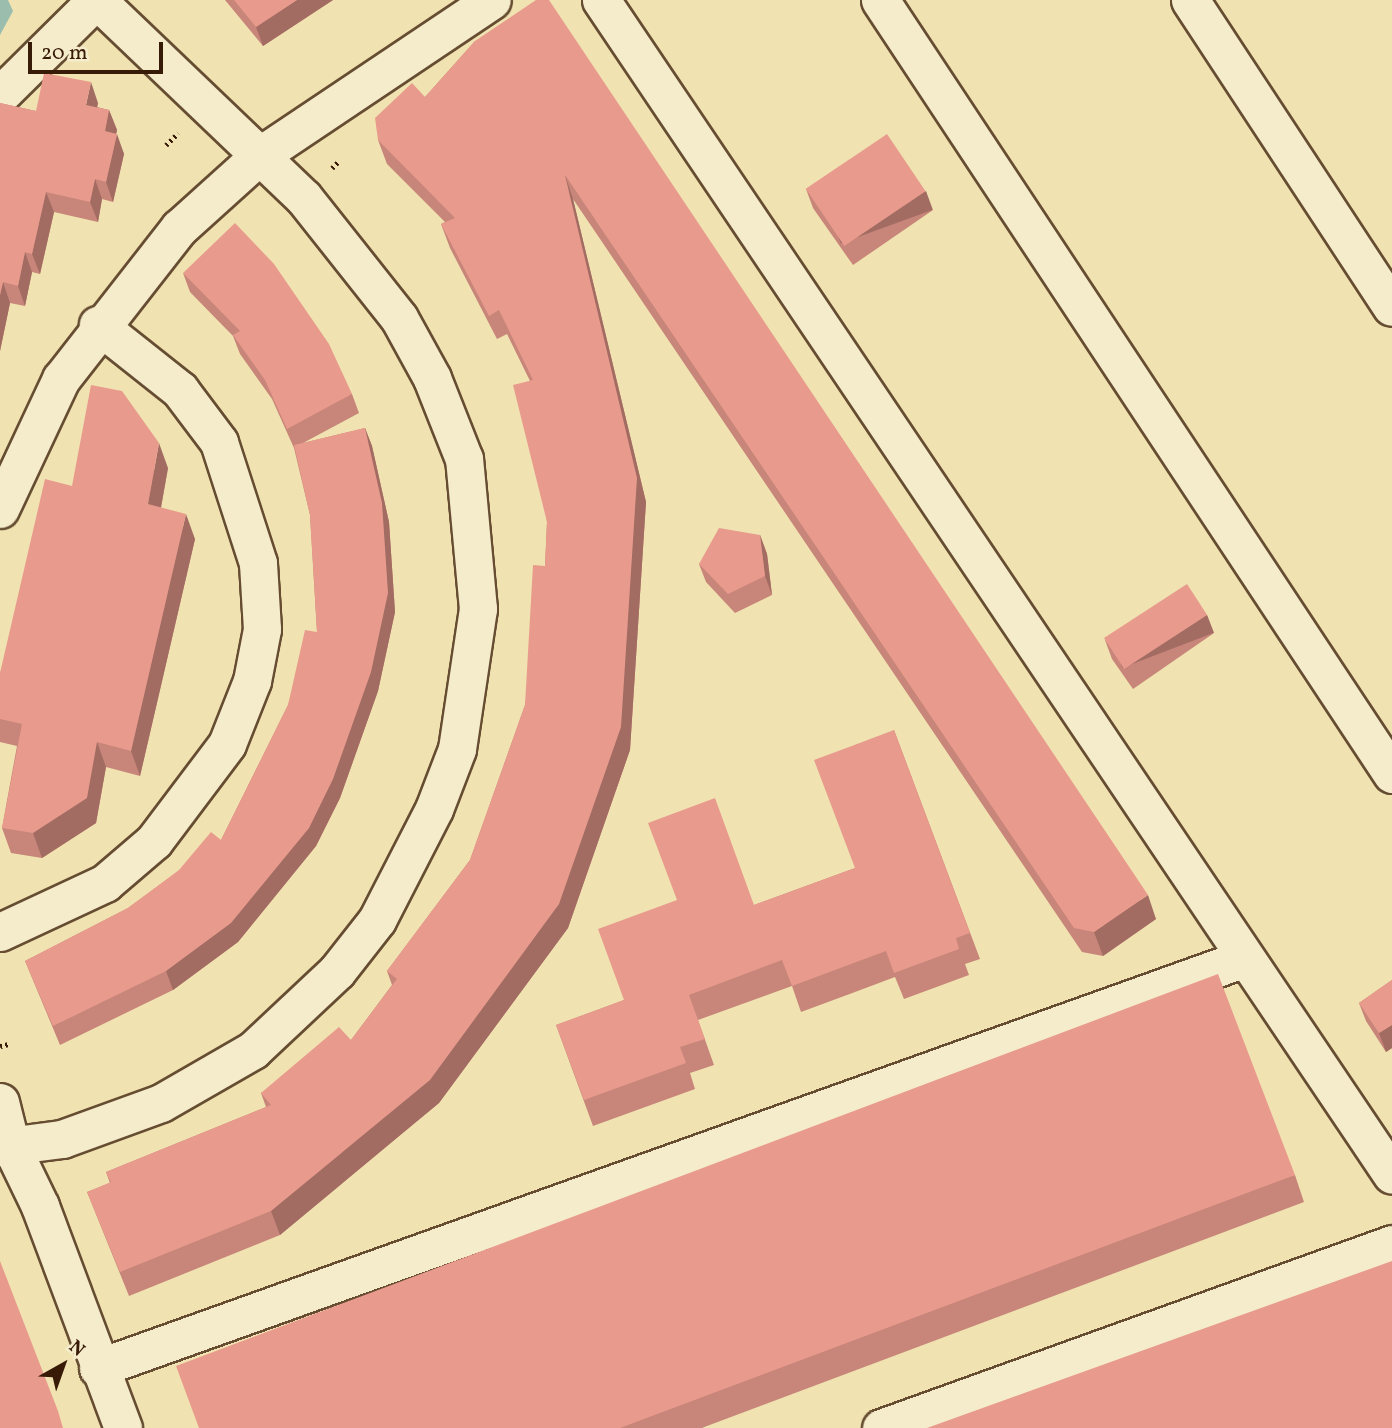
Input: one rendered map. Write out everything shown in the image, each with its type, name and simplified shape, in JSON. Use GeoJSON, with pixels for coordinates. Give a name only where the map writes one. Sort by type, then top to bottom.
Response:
{"type":"FeatureCollection","features":[{"type":"Feature","properties":{"kind":"street"},"geometry":{"type":"LineString","coordinates":[[0,95],[96,0],[259,156],[352,253],[399,318],[432,378],[464,459],[478,609],[457,749],[377,920],[292,1016],[253,1050],[161,1103],[62,1139],[5,1146]]}},
{"type":"Feature","properties":{"kind":"street"},"geometry":{"type":"LineString","coordinates":[[0,509],[33,430],[98,325],[179,228],[259,156],[492,0]]}},
{"type":"Feature","properties":{"kind":"street"},"geometry":{"type":"LineString","coordinates":[[601,0],[1392,1175]]}},
{"type":"Feature","properties":{"kind":"street"},"geometry":{"type":"LineString","coordinates":[[880,0],[1392,774]]}},
{"type":"Feature","properties":{"kind":"street"},"geometry":{"type":"LineString","coordinates":[[1190,0],[1392,307]]}},
{"type":"Feature","properties":{"kind":"street"},"geometry":{"type":"LineString","coordinates":[[0,932],[104,883],[154,841],[227,744],[252,681],[262,629],[258,563],[219,442],[180,390],[98,325]]}},
{"type":"Feature","properties":{"kind":"street"},"geometry":{"type":"LineString","coordinates":[[97,1368],[1245,958]]}},
{"type":"Feature","properties":{"kind":"street"},"geometry":{"type":"LineString","coordinates":[[0,1102],[5,1146],[40,1206],[97,1368],[123,1428]]}},
{"type":"Feature","properties":{"kind":"street"},"geometry":{"type":"LineString","coordinates":[[881,1428],[1392,1244]]}},
{"type":"Feature","properties":{"kind":"path"},"geometry":{"type":"LineString","coordinates":[[0,1046],[9,1044]]}},
{"type":"Feature","properties":{"kind":"shaded area"},"geometry":{"type":"Polygon","coordinates":[[[0,0],[8,0],[13,11],[0,35],[0,0]]]}},
{"type":"Feature","properties":{"kind":"building"},"geometry":{"type":"Polygon","coordinates":[[[234,0],[297,0],[256,27],[234,0]]]}},
{"type":"Feature","properties":{"kind":"building"},"geometry":{"type":"Polygon","coordinates":[[[536,0],[549,0],[1148,895],[1094,932],[1074,928],[565,175],[637,478],[621,727],[559,904],[430,1080],[271,1211],[120,1272],[87,1192],[111,1182],[106,1172],[271,1105],[261,1093],[339,1027],[351,1040],[397,979],[387,971],[470,860],[525,705],[533,565],[545,566],[547,522],[513,385],[533,380],[499,310],[489,316],[441,224],[455,218],[378,140],[375,118],[412,83],[425,97],[475,41],[536,0]]]}},
{"type":"Feature","properties":{"kind":"building"},"geometry":{"type":"Polygon","coordinates":[[[44,73],[91,82],[86,105],[109,110],[105,131],[117,134],[106,182],[95,179],[90,202],[46,192],[32,254],[25,252],[18,286],[3,282],[0,295],[0,103],[36,111],[44,73]]]}},
{"type":"Feature","properties":{"kind":"building"},"geometry":{"type":"Polygon","coordinates":[[[887,134],[926,191],[844,246],[806,189],[887,134]]]}},
{"type":"Feature","properties":{"kind":"building"},"geometry":{"type":"Polygon","coordinates":[[[235,223],[274,264],[329,344],[352,394],[287,429],[265,380],[233,335],[240,331],[183,273],[235,223]]]}},
{"type":"Feature","properties":{"kind":"building"},"geometry":{"type":"Polygon","coordinates":[[[91,385],[122,391],[159,443],[148,504],[186,514],[131,751],[97,742],[87,798],[33,833],[2,828],[22,724],[0,719],[0,673],[45,479],[72,486],[91,385]]]}},
{"type":"Feature","properties":{"kind":"building"},"geometry":{"type":"Polygon","coordinates":[[[365,428],[382,503],[388,593],[371,672],[333,779],[309,828],[231,923],[166,971],[53,1026],[25,961],[128,908],[179,870],[211,832],[221,840],[288,705],[305,630],[317,632],[310,515],[294,445],[365,428]]]}},
{"type":"Feature","properties":{"kind":"building"},"geometry":{"type":"Polygon","coordinates":[[[719,528],[760,535],[765,576],[728,594],[699,564],[719,528]]]}},
{"type":"Feature","properties":{"kind":"building"},"geometry":{"type":"Polygon","coordinates":[[[1187,584],[1207,615],[1124,669],[1104,638],[1187,584]]]}},
{"type":"Feature","properties":{"kind":"building"},"geometry":{"type":"Polygon","coordinates":[[[894,730],[970,933],[956,938],[959,949],[894,973],[886,951],[792,986],[782,960],[689,995],[705,1039],[680,1047],[686,1063],[584,1100],[556,1025],[624,1000],[598,929],[677,900],[648,823],[715,798],[754,905],[855,868],[814,760],[894,730]]]}},
{"type":"Feature","properties":{"kind":"building"},"geometry":{"type":"Polygon","coordinates":[[[1218,974],[1295,1175],[620,1428],[199,1428],[176,1366],[1218,974]]]}},
{"type":"Feature","properties":{"kind":"building"},"geometry":{"type":"Polygon","coordinates":[[[1392,980],[1392,1025],[1379,1033],[1359,1003],[1392,980]]]}},
{"type":"Feature","properties":{"kind":"building"},"geometry":{"type":"Polygon","coordinates":[[[0,1261],[58,1411],[63,1428],[0,1428],[0,1261]]]}},
{"type":"Feature","properties":{"kind":"building"},"geometry":{"type":"Polygon","coordinates":[[[1392,1261],[1392,1428],[927,1428],[1392,1261]]]}}]}
